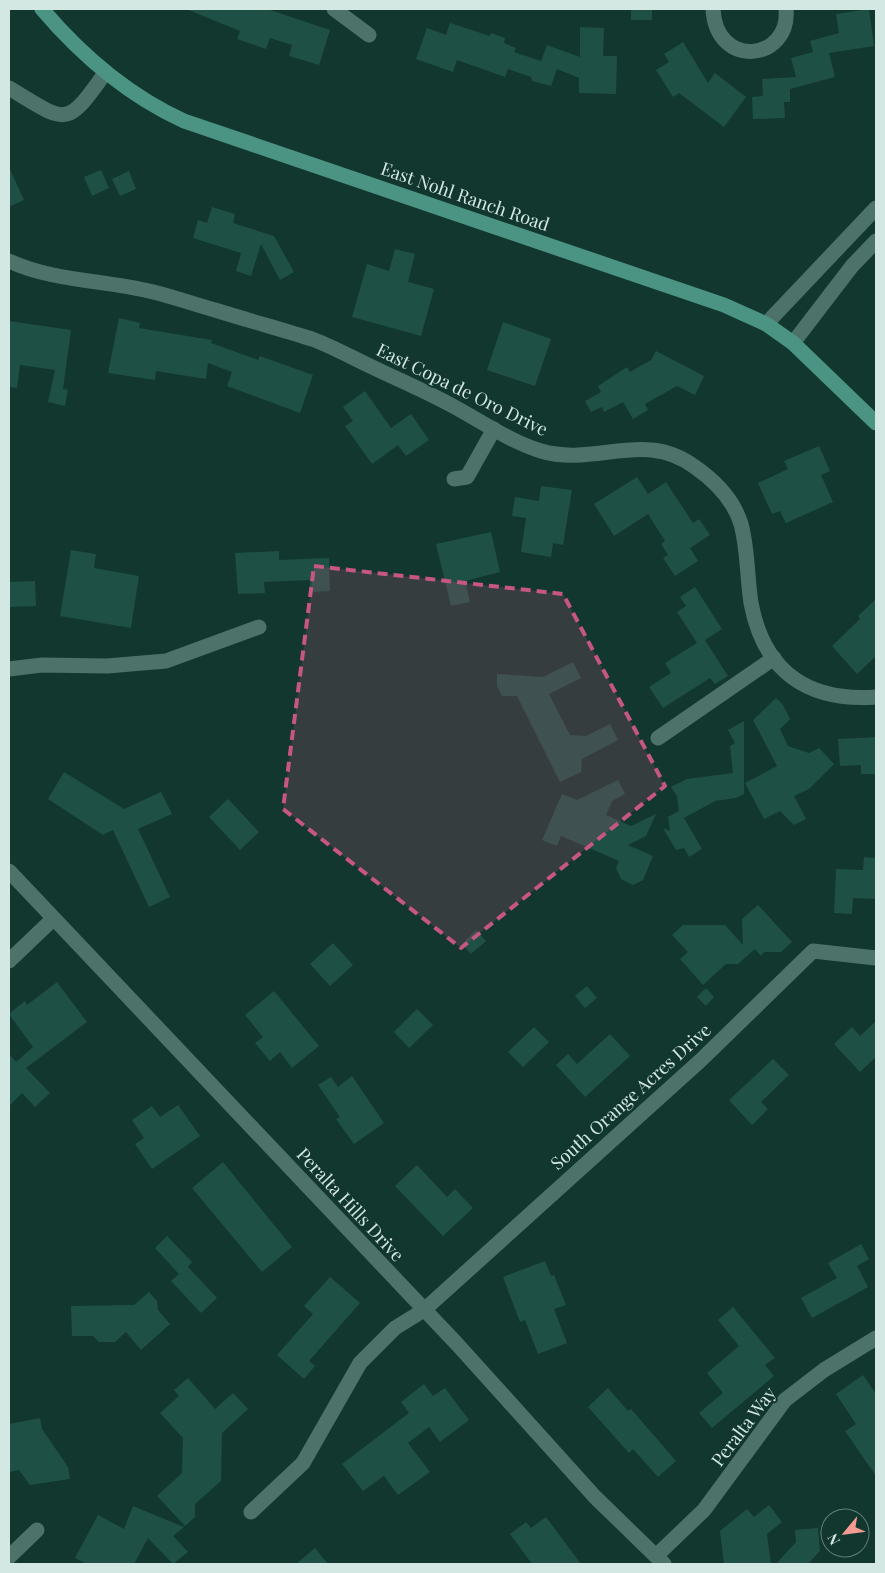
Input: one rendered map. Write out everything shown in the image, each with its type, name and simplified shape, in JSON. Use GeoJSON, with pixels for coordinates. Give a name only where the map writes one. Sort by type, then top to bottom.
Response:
{"type":"FeatureCollection","features":[{"type":"Feature","properties":{"kind":"main road","name":"East Nohl Ranch Road"},"geometry":{"type":"LineString","coordinates":[[42,9],[66,37],[106,73],[140,99],[184,121],[672,287],[766,324],[793,343],[876,423]]}},
{"type":"Feature","properties":{"kind":"street"},"geometry":{"type":"LineString","coordinates":[[334,9],[369,35]]}},
{"type":"Feature","properties":{"kind":"street"},"geometry":{"type":"LineString","coordinates":[[713,9],[714,26],[723,40],[737,50],[754,52],[769,46],[781,35],[787,20],[786,9]]}},
{"type":"Feature","properties":{"kind":"street"},"geometry":{"type":"LineString","coordinates":[[9,88],[58,116],[72,115],[82,106],[106,73]]}},
{"type":"Feature","properties":{"kind":"street"},"geometry":{"type":"LineString","coordinates":[[766,324],[876,208]]}},
{"type":"Feature","properties":{"kind":"street"},"geometry":{"type":"LineString","coordinates":[[793,343],[852,266],[876,241]]}},
{"type":"Feature","properties":{"kind":"street","name":"East Copa de Oro Drive"},"geometry":{"type":"LineString","coordinates":[[9,260],[42,272],[149,291],[314,340],[451,405],[494,430],[541,450],[567,456],[649,448],[671,452],[695,466],[717,486],[731,503],[740,523],[758,632],[774,658],[788,674],[802,685],[821,694],[840,698],[876,697]]}},
{"type":"Feature","properties":{"kind":"street"},"geometry":{"type":"LineString","coordinates":[[454,479],[466,477],[494,430]]}},
{"type":"Feature","properties":{"kind":"street"},"geometry":{"type":"LineString","coordinates":[[9,669],[42,665],[107,666],[166,661],[259,627]]}},
{"type":"Feature","properties":{"kind":"street"},"geometry":{"type":"LineString","coordinates":[[658,738],[774,658]]}},
{"type":"Feature","properties":{"kind":"street","name":"Peralta Hills Drive"},"geometry":{"type":"LineString","coordinates":[[9,871],[424,1310],[595,1497],[660,1560]]}},
{"type":"Feature","properties":{"kind":"street"},"geometry":{"type":"LineString","coordinates":[[9,961],[53,919]]}},
{"type":"Feature","properties":{"kind":"street","name":"South Orange Acres Drive"},"geometry":{"type":"LineString","coordinates":[[424,1310],[702,1060],[813,951],[876,958]]}},
{"type":"Feature","properties":{"kind":"street"},"geometry":{"type":"LineString","coordinates":[[251,1512],[303,1463],[360,1364],[395,1328],[424,1310]]}},
{"type":"Feature","properties":{"kind":"street","name":"Peralta Way"},"geometry":{"type":"LineString","coordinates":[[660,1560],[704,1510],[785,1400],[824,1370],[876,1338]]}},
{"type":"Feature","properties":{"kind":"street"},"geometry":{"type":"LineString","coordinates":[[9,1557],[37,1530]]}},
{"type":"Feature","properties":{"kind":"highlighted area"},"geometry":{"type":"Polygon","coordinates":[[[314,566],[563,594],[665,786],[461,948],[283,809],[314,566]]]}},
{"type":"Feature","properties":{"kind":"building"},"geometry":{"type":"Polygon","coordinates":[[[186,9],[267,9],[330,30],[319,65],[289,56],[292,45],[270,38],[266,49],[237,39],[240,31],[186,9]]]}},
{"type":"Feature","properties":{"kind":"building"},"geometry":{"type":"Polygon","coordinates":[[[631,9],[652,9],[652,20],[631,20],[631,9]]]}},
{"type":"Feature","properties":{"kind":"building"},"geometry":{"type":"Polygon","coordinates":[[[869,9],[874,46],[829,53],[835,77],[790,89],[790,102],[784,102],[785,118],[753,119],[752,97],[763,96],[762,79],[796,77],[791,58],[813,52],[810,41],[839,33],[836,14],[869,9]]]}},
{"type":"Feature","properties":{"kind":"building"},"geometry":{"type":"Polygon","coordinates":[[[450,23],[490,36],[491,33],[505,38],[504,43],[516,48],[514,52],[541,61],[547,45],[580,57],[580,27],[604,28],[603,56],[617,56],[616,94],[579,93],[579,78],[557,69],[551,86],[532,81],[531,77],[508,69],[505,77],[457,60],[453,72],[416,59],[427,28],[446,35],[450,23]]]}},
{"type":"Feature","properties":{"kind":"building"},"geometry":{"type":"Polygon","coordinates":[[[683,42],[708,83],[715,73],[746,97],[724,127],[679,93],[673,97],[656,70],[669,62],[664,54],[683,42]]]}},
{"type":"Feature","properties":{"kind":"building"},"geometry":{"type":"Polygon","coordinates":[[[9,167],[24,200],[9,207],[9,167]]]}},
{"type":"Feature","properties":{"kind":"building"},"geometry":{"type":"Polygon","coordinates":[[[101,170],[109,188],[92,196],[84,177],[101,170]]]}},
{"type":"Feature","properties":{"kind":"building"},"geometry":{"type":"Polygon","coordinates":[[[129,171],[136,189],[120,196],[112,179],[129,171]]]}},
{"type":"Feature","properties":{"kind":"building"},"geometry":{"type":"Polygon","coordinates":[[[212,207],[235,214],[233,223],[274,236],[294,272],[280,280],[261,244],[251,276],[236,271],[241,253],[193,238],[198,220],[207,223],[212,207]]]}},
{"type":"Feature","properties":{"kind":"building"},"geometry":{"type":"Polygon","coordinates":[[[395,249],[415,254],[408,282],[434,289],[421,336],[352,317],[367,264],[389,271],[395,249]]]}},
{"type":"Feature","properties":{"kind":"building"},"geometry":{"type":"Polygon","coordinates":[[[119,318],[140,323],[139,328],[212,340],[211,343],[258,360],[260,356],[313,375],[300,413],[227,386],[232,372],[208,363],[206,379],[156,371],[155,380],[108,373],[119,318]]]}},
{"type":"Feature","properties":{"kind":"building"},"geometry":{"type":"Polygon","coordinates":[[[9,321],[71,330],[63,389],[68,390],[65,406],[48,402],[55,370],[20,365],[17,388],[9,387],[9,321]]]}},
{"type":"Feature","properties":{"kind":"building"},"geometry":{"type":"Polygon","coordinates":[[[503,322],[551,339],[535,386],[487,370],[503,322]]]}},
{"type":"Feature","properties":{"kind":"building"},"geometry":{"type":"Polygon","coordinates":[[[656,351],[704,376],[695,395],[677,386],[645,404],[648,410],[633,419],[623,402],[604,412],[602,407],[591,412],[585,401],[601,392],[598,386],[627,367],[630,372],[651,360],[656,351]]]}},
{"type":"Feature","properties":{"kind":"building"},"geometry":{"type":"Polygon","coordinates":[[[365,391],[391,428],[411,414],[429,440],[406,456],[398,445],[372,464],[345,426],[353,421],[343,407],[365,391]]]}},
{"type":"Feature","properties":{"kind":"building"},"geometry":{"type":"Polygon","coordinates":[[[819,446],[830,471],[821,475],[833,502],[786,523],[780,511],[772,514],[758,483],[788,469],[784,461],[819,446]]]}},
{"type":"Feature","properties":{"kind":"building"},"geometry":{"type":"Polygon","coordinates":[[[637,477],[648,494],[666,482],[693,523],[699,519],[710,535],[690,548],[698,561],[675,576],[663,558],[668,555],[661,544],[665,541],[648,514],[614,536],[594,504],[637,477]]]}},
{"type":"Feature","properties":{"kind":"building"},"geometry":{"type":"Polygon","coordinates":[[[541,486],[572,490],[563,545],[553,543],[551,557],[521,552],[526,518],[512,516],[515,497],[539,501],[541,486]]]}},
{"type":"Feature","properties":{"kind":"building"},"geometry":{"type":"Polygon","coordinates":[[[491,532],[500,572],[465,581],[470,602],[451,606],[436,544],[491,532]]]}},
{"type":"Feature","properties":{"kind":"building"},"geometry":{"type":"Polygon","coordinates":[[[71,550],[96,554],[94,568],[139,576],[131,628],[60,616],[71,550]]]}},
{"type":"Feature","properties":{"kind":"building"},"geometry":{"type":"Polygon","coordinates":[[[279,551],[279,560],[329,558],[330,591],[310,592],[310,580],[264,582],[265,593],[238,594],[235,553],[279,551]]]}},
{"type":"Feature","properties":{"kind":"building"},"geometry":{"type":"Polygon","coordinates":[[[35,581],[36,606],[9,607],[9,582],[35,581]]]}},
{"type":"Feature","properties":{"kind":"building"},"geometry":{"type":"Polygon","coordinates":[[[695,587],[722,629],[705,640],[728,676],[715,684],[710,678],[663,708],[649,687],[671,673],[665,663],[697,643],[677,612],[686,606],[680,597],[695,587]]]}},
{"type":"Feature","properties":{"kind":"building"},"geometry":{"type":"Polygon","coordinates":[[[876,599],[876,656],[857,674],[832,646],[860,619],[858,616],[876,599]]]}},
{"type":"Feature","properties":{"kind":"building"},"geometry":{"type":"Polygon","coordinates":[[[573,662],[581,678],[549,694],[570,735],[586,736],[610,724],[618,740],[582,759],[581,772],[560,782],[517,696],[502,696],[497,686],[497,674],[543,677],[573,662]]]}},
{"type":"Feature","properties":{"kind":"building"},"geometry":{"type":"Polygon","coordinates":[[[776,698],[783,705],[790,719],[780,729],[788,746],[809,753],[819,748],[834,764],[809,789],[794,796],[806,819],[794,825],[780,811],[764,819],[745,783],[777,766],[753,720],[776,698]]]}},
{"type":"Feature","properties":{"kind":"building"},"geometry":{"type":"Polygon","coordinates":[[[744,721],[744,794],[736,798],[715,801],[684,818],[702,849],[689,857],[684,848],[676,850],[663,828],[670,831],[668,817],[679,811],[677,796],[671,787],[687,779],[733,773],[730,746],[735,743],[728,730],[744,721]]]}},
{"type":"Feature","properties":{"kind":"building"},"geometry":{"type":"Polygon","coordinates":[[[876,737],[876,774],[861,774],[861,765],[840,766],[838,739],[876,737]]]}},
{"type":"Feature","properties":{"kind":"building"},"geometry":{"type":"Polygon","coordinates":[[[64,772],[124,809],[161,792],[172,814],[138,829],[170,897],[149,907],[113,830],[103,835],[48,799],[64,772]]]}},
{"type":"Feature","properties":{"kind":"building"},"geometry":{"type":"Polygon","coordinates":[[[618,780],[625,794],[612,801],[606,815],[631,826],[656,814],[646,836],[628,845],[653,856],[643,880],[633,885],[621,879],[616,868],[619,861],[561,836],[557,846],[542,840],[562,794],[577,800],[618,780]]]}},
{"type":"Feature","properties":{"kind":"building"},"geometry":{"type":"Polygon","coordinates":[[[228,799],[259,832],[240,850],[209,817],[228,799]]]}},
{"type":"Feature","properties":{"kind":"building"},"geometry":{"type":"Polygon","coordinates":[[[864,857],[876,858],[876,899],[853,898],[852,914],[834,913],[836,869],[863,870],[864,857]]]}},
{"type":"Feature","properties":{"kind":"building"},"geometry":{"type":"Polygon","coordinates":[[[758,905],[792,942],[781,952],[764,952],[761,956],[755,949],[738,964],[726,964],[703,985],[680,959],[688,952],[672,935],[683,925],[725,925],[743,945],[742,919],[758,905]]]}},
{"type":"Feature","properties":{"kind":"building"},"geometry":{"type":"Polygon","coordinates":[[[476,930],[486,941],[471,954],[462,944],[476,930]]]}},
{"type":"Feature","properties":{"kind":"building"},"geometry":{"type":"Polygon","coordinates":[[[333,943],[353,965],[330,986],[310,964],[333,943]]]}},
{"type":"Feature","properties":{"kind":"building"},"geometry":{"type":"Polygon","coordinates":[[[57,982],[87,1022],[26,1068],[50,1093],[35,1107],[22,1093],[9,1106],[9,1054],[16,1062],[33,1047],[9,1014],[25,1001],[27,1005],[57,982]]]}},
{"type":"Feature","properties":{"kind":"building"},"geometry":{"type":"Polygon","coordinates":[[[587,986],[597,998],[585,1008],[575,996],[587,986]]]}},
{"type":"Feature","properties":{"kind":"building"},"geometry":{"type":"Polygon","coordinates":[[[706,988],[714,997],[706,1006],[697,997],[706,988]]]}},
{"type":"Feature","properties":{"kind":"building"},"geometry":{"type":"Polygon","coordinates":[[[274,991],[319,1046],[292,1068],[280,1052],[270,1061],[255,1043],[263,1037],[245,1015],[274,991]]]}},
{"type":"Feature","properties":{"kind":"building"},"geometry":{"type":"Polygon","coordinates":[[[417,1009],[433,1025],[409,1048],[394,1032],[417,1009]]]}},
{"type":"Feature","properties":{"kind":"building"},"geometry":{"type":"Polygon","coordinates":[[[876,1021],[876,1057],[860,1072],[834,1044],[852,1027],[860,1036],[876,1021]]]}},
{"type":"Feature","properties":{"kind":"building"},"geometry":{"type":"Polygon","coordinates":[[[534,1027],[549,1042],[523,1067],[508,1052],[534,1027]]]}},
{"type":"Feature","properties":{"kind":"building"},"geometry":{"type":"Polygon","coordinates":[[[610,1034],[630,1056],[585,1097],[556,1065],[568,1054],[577,1064],[610,1034]]]}},
{"type":"Feature","properties":{"kind":"building"},"geometry":{"type":"Polygon","coordinates":[[[773,1059],[789,1075],[761,1102],[768,1109],[752,1125],[729,1100],[773,1059]]]}},
{"type":"Feature","properties":{"kind":"building"},"geometry":{"type":"Polygon","coordinates":[[[352,1076],[384,1123],[354,1144],[336,1119],[340,1117],[318,1085],[331,1077],[338,1087],[352,1076]]]}},
{"type":"Feature","properties":{"kind":"building"},"geometry":{"type":"Polygon","coordinates":[[[178,1105],[200,1136],[152,1169],[135,1144],[144,1138],[132,1120],[152,1106],[160,1117],[178,1105]]]}},
{"type":"Feature","properties":{"kind":"building"},"geometry":{"type":"Polygon","coordinates":[[[223,1162],[292,1247],[262,1272],[192,1188],[223,1162]]]}},
{"type":"Feature","properties":{"kind":"building"},"geometry":{"type":"Polygon","coordinates":[[[417,1165],[447,1197],[455,1189],[473,1208],[443,1236],[395,1186],[417,1165]]]}},
{"type":"Feature","properties":{"kind":"building"},"geometry":{"type":"Polygon","coordinates":[[[167,1236],[192,1262],[188,1267],[217,1298],[201,1313],[171,1281],[179,1274],[155,1248],[167,1236]]]}},
{"type":"Feature","properties":{"kind":"building"},"geometry":{"type":"Polygon","coordinates":[[[861,1244],[869,1259],[857,1266],[868,1287],[812,1318],[801,1298],[837,1278],[828,1263],[861,1244]]]}},
{"type":"Feature","properties":{"kind":"building"},"geometry":{"type":"Polygon","coordinates":[[[545,1261],[551,1276],[554,1275],[566,1305],[554,1309],[567,1343],[538,1354],[525,1320],[520,1322],[503,1277],[545,1261]]]}},
{"type":"Feature","properties":{"kind":"building"},"geometry":{"type":"Polygon","coordinates":[[[330,1277],[360,1303],[309,1361],[315,1366],[304,1379],[277,1355],[313,1314],[304,1306],[330,1277]]]}},
{"type":"Feature","properties":{"kind":"building"},"geometry":{"type":"Polygon","coordinates":[[[149,1292],[157,1301],[158,1310],[170,1324],[141,1350],[126,1332],[115,1342],[99,1342],[93,1336],[72,1336],[71,1306],[134,1305],[149,1292]]]}},
{"type":"Feature","properties":{"kind":"building"},"geometry":{"type":"Polygon","coordinates":[[[733,1307],[775,1358],[765,1365],[774,1376],[712,1428],[699,1413],[723,1393],[707,1373],[739,1346],[718,1320],[733,1307]]]}},
{"type":"Feature","properties":{"kind":"building"},"geometry":{"type":"Polygon","coordinates":[[[863,1375],[876,1394],[876,1476],[845,1431],[856,1424],[836,1394],[863,1375]]]}},
{"type":"Feature","properties":{"kind":"building"},"geometry":{"type":"Polygon","coordinates":[[[188,1378],[215,1409],[233,1393],[248,1409],[222,1433],[221,1481],[195,1504],[195,1517],[185,1526],[157,1496],[182,1473],[183,1438],[160,1413],[179,1396],[174,1390],[188,1378]]]}},
{"type":"Feature","properties":{"kind":"building"},"geometry":{"type":"Polygon","coordinates":[[[424,1384],[433,1396],[445,1388],[469,1420],[440,1442],[429,1427],[408,1443],[430,1472],[398,1495],[384,1476],[363,1491],[342,1464],[409,1413],[401,1402],[424,1384]]]}},
{"type":"Feature","properties":{"kind":"building"},"geometry":{"type":"Polygon","coordinates":[[[608,1388],[628,1411],[631,1409],[676,1461],[658,1477],[633,1449],[629,1453],[588,1407],[608,1388]]]}},
{"type":"Feature","properties":{"kind":"building"},"geometry":{"type":"Polygon","coordinates":[[[40,1418],[42,1429],[68,1467],[70,1479],[30,1485],[19,1470],[9,1472],[9,1424],[40,1418]]]}},
{"type":"Feature","properties":{"kind":"building"},"geometry":{"type":"Polygon","coordinates":[[[769,1505],[782,1522],[767,1534],[771,1564],[724,1564],[720,1531],[747,1509],[754,1517],[769,1505]]]}},
{"type":"Feature","properties":{"kind":"building"},"geometry":{"type":"Polygon","coordinates":[[[133,1506],[184,1527],[173,1536],[188,1552],[173,1564],[148,1538],[134,1564],[87,1564],[75,1558],[98,1515],[124,1529],[133,1506]]]}},
{"type":"Feature","properties":{"kind":"building"},"geometry":{"type":"Polygon","coordinates":[[[546,1517],[581,1564],[532,1564],[510,1534],[526,1522],[531,1528],[546,1517]]]}},
{"type":"Feature","properties":{"kind":"building"},"geometry":{"type":"Polygon","coordinates":[[[818,1528],[820,1551],[808,1564],[776,1564],[796,1542],[795,1530],[818,1528]]]}},
{"type":"Feature","properties":{"kind":"building"},"geometry":{"type":"Polygon","coordinates":[[[315,1548],[328,1564],[296,1564],[315,1548]]]}}]}
